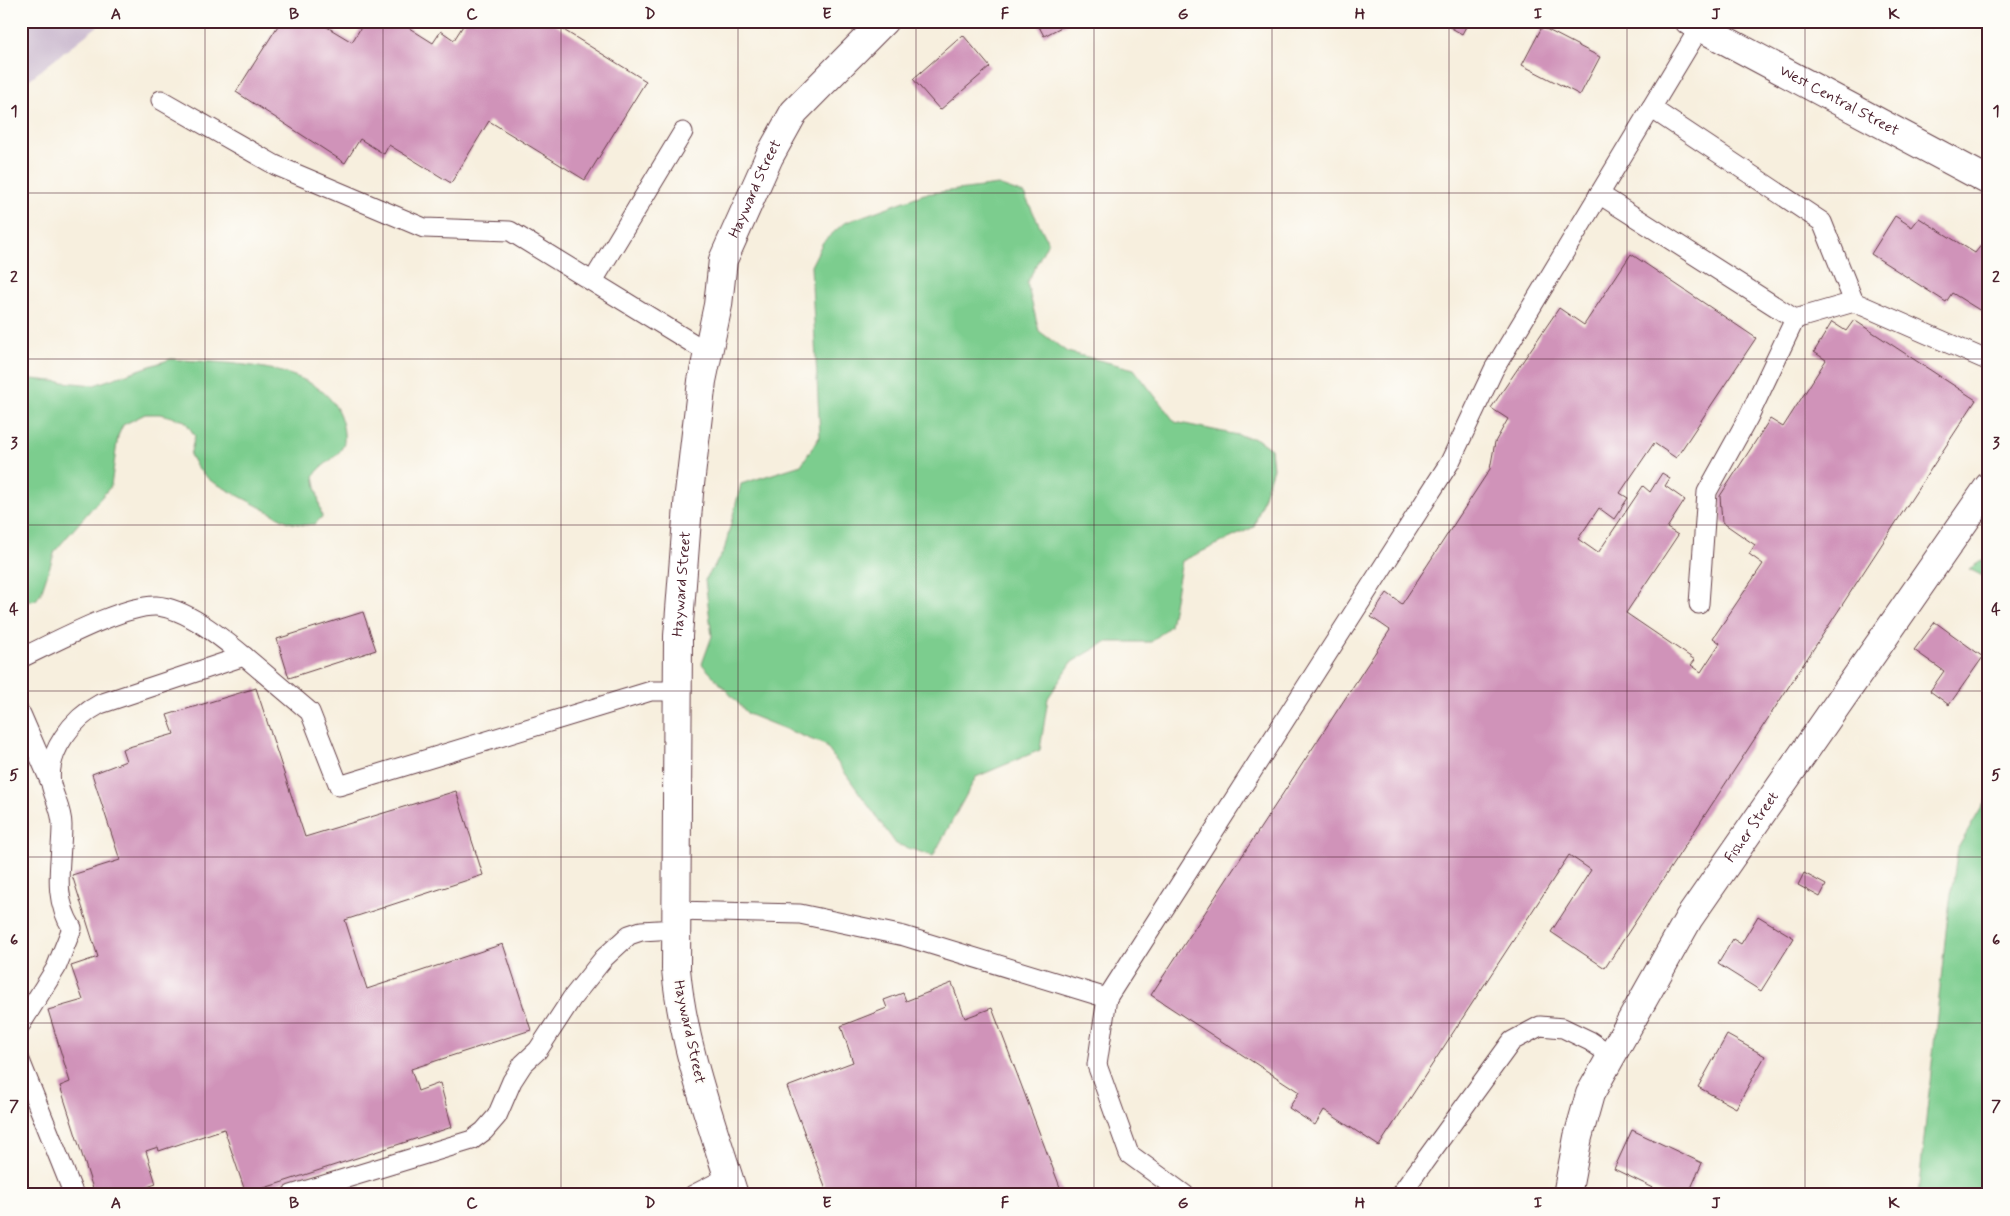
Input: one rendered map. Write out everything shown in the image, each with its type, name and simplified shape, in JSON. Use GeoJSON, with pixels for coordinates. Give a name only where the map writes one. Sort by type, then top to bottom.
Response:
{"type":"FeatureCollection","features":[{"type":"Feature","properties":{"kind":"street","name":"Hayward Street"},"geometry":{"type":"LineString","coordinates":[[731,1186],[695,1072],[677,983],[678,636],[688,493],[707,352],[718,305],[723,260],[769,157],[794,112],[884,21]]}},
{"type":"Feature","properties":{"kind":"street","name":"West Central Street"},"geometry":{"type":"LineString","coordinates":[[1694,24],[1989,182]]}},
{"type":"Feature","properties":{"kind":"street","name":"Fisher Street"},"geometry":{"type":"LineString","coordinates":[[1567,1195],[1578,1137],[1590,1094],[1689,918],[1989,486]]}},
{"type":"Feature","properties":{"kind":"lane"},"geometry":{"type":"LineString","coordinates":[[1185,1195],[1129,1154],[1097,1065],[1108,998],[1450,462],[1494,369],[1651,108],[1694,24]]}},
{"type":"Feature","properties":{"kind":"lane"},"geometry":{"type":"LineString","coordinates":[[161,100],[275,165],[424,228],[510,231],[707,352]]}},
{"type":"Feature","properties":{"kind":"lane"},"geometry":{"type":"LineString","coordinates":[[1651,108],[1822,222],[1854,302]]}},
{"type":"Feature","properties":{"kind":"lane"},"geometry":{"type":"LineString","coordinates":[[592,282],[683,132]]}},
{"type":"Feature","properties":{"kind":"lane"},"geometry":{"type":"LineString","coordinates":[[1599,194],[1795,319]]}},
{"type":"Feature","properties":{"kind":"lane"},"geometry":{"type":"LineString","coordinates":[[1698,604],[1707,492],[1748,418],[1795,319],[1854,302],[1989,361]]}},
{"type":"Feature","properties":{"kind":"lane"},"geometry":{"type":"LineString","coordinates":[[21,658],[121,613],[157,606],[174,612],[212,631],[310,712],[339,786],[651,691],[678,691]]}},
{"type":"Feature","properties":{"kind":"lane"},"geometry":{"type":"LineString","coordinates":[[21,1024],[56,968],[72,928],[65,916],[58,888],[62,825],[51,774],[59,749],[70,730],[82,714],[100,704],[244,656]]}},
{"type":"Feature","properties":{"kind":"lane"},"geometry":{"type":"LineString","coordinates":[[21,714],[52,785]]}},
{"type":"Feature","properties":{"kind":"lane"},"geometry":{"type":"LineString","coordinates":[[291,1195],[345,1187],[472,1140],[484,1131],[497,1116],[512,1081],[523,1064],[538,1050],[572,998],[604,958],[629,935],[676,920],[800,914],[904,936],[1108,998]]}},
{"type":"Feature","properties":{"kind":"lane"},"geometry":{"type":"LineString","coordinates":[[1400,1195],[1512,1041],[1540,1026],[1563,1028],[1590,1041],[1612,1056]]}},
{"type":"Feature","properties":{"kind":"lane"},"geometry":{"type":"LineString","coordinates":[[21,1063],[74,1195]]}},
{"type":"Feature","properties":{"kind":"lane"},"geometry":{"type":"LineString","coordinates":[[692,1195],[731,1186]]}},
{"type":"Feature","properties":{"kind":"shaded area"},"geometry":{"type":"Polygon","coordinates":[[[21,21],[104,21],[21,86],[21,21]]]}},
{"type":"Feature","properties":{"kind":"green space"},"geometry":{"type":"Polygon","coordinates":[[[998,185],[1024,194],[1048,242],[1027,283],[1039,331],[1067,352],[1134,369],[1175,422],[1257,439],[1271,449],[1273,468],[1254,527],[1182,561],[1170,626],[1151,642],[1106,642],[1072,662],[1048,698],[1040,750],[976,777],[933,856],[896,844],[825,745],[748,714],[702,664],[712,636],[705,580],[724,551],[741,484],[801,465],[820,436],[811,266],[823,242],[844,223],[924,194],[998,185]]]}},
{"type":"Feature","properties":{"kind":"green space"},"geometry":{"type":"Polygon","coordinates":[[[171,359],[241,364],[266,368],[291,375],[312,384],[329,398],[340,416],[344,439],[340,450],[314,476],[322,517],[315,524],[304,525],[288,522],[211,481],[198,469],[190,455],[195,436],[185,421],[161,414],[145,414],[123,425],[118,436],[111,486],[55,551],[41,593],[36,600],[21,603],[21,378],[94,385],[171,359]]]}},
{"type":"Feature","properties":{"kind":"green space"},"geometry":{"type":"Polygon","coordinates":[[[1989,556],[1989,579],[1969,569],[1989,556]]]}},
{"type":"Feature","properties":{"kind":"green space"},"geometry":{"type":"Polygon","coordinates":[[[1989,795],[1989,1195],[1918,1195],[1947,922],[1958,848],[1989,795]]]}},
{"type":"Feature","properties":{"kind":"building"},"geometry":{"type":"Polygon","coordinates":[[[281,21],[317,21],[352,42],[365,21],[398,21],[433,43],[441,31],[454,40],[466,21],[549,21],[646,81],[585,180],[489,121],[451,183],[389,145],[384,154],[360,139],[345,163],[236,92],[281,21]]]}},
{"type":"Feature","properties":{"kind":"building"},"geometry":{"type":"Polygon","coordinates":[[[739,21],[756,21],[749,30],[739,21]]]}},
{"type":"Feature","properties":{"kind":"building"},"geometry":{"type":"Polygon","coordinates":[[[1036,21],[1073,21],[1044,36],[1036,21]]]}},
{"type":"Feature","properties":{"kind":"building"},"geometry":{"type":"Polygon","coordinates":[[[1439,21],[1469,21],[1462,34],[1439,21]]]}},
{"type":"Feature","properties":{"kind":"building"},"geometry":{"type":"Polygon","coordinates":[[[1918,21],[1937,21],[1934,28],[1918,21]]]}},
{"type":"Feature","properties":{"kind":"building"},"geometry":{"type":"Polygon","coordinates":[[[1542,27],[1600,57],[1580,95],[1522,65],[1542,27]]]}},
{"type":"Feature","properties":{"kind":"building"},"geometry":{"type":"Polygon","coordinates":[[[963,35],[990,67],[940,110],[913,79],[963,35]]]}},
{"type":"Feature","properties":{"kind":"building"},"geometry":{"type":"Polygon","coordinates":[[[1895,216],[1912,227],[1919,218],[1975,253],[1983,243],[1989,246],[1989,316],[1952,293],[1946,302],[1871,254],[1895,216]]]}},
{"type":"Feature","properties":{"kind":"building"},"geometry":{"type":"Polygon","coordinates":[[[1631,254],[1756,338],[1676,458],[1654,443],[1620,493],[1628,498],[1614,519],[1599,508],[1578,539],[1598,553],[1643,486],[1650,492],[1662,473],[1670,478],[1665,486],[1685,500],[1667,528],[1678,535],[1626,613],[1695,660],[1691,665],[1701,672],[1720,643],[1713,638],[1763,564],[1749,554],[1755,545],[1722,522],[1720,496],[1770,419],[1783,427],[1826,360],[1814,352],[1832,322],[1846,331],[1854,320],[1976,400],[1605,968],[1551,932],[1591,870],[1569,855],[1379,1146],[1324,1110],[1315,1125],[1289,1108],[1299,1092],[1151,995],[1390,630],[1371,617],[1387,593],[1402,604],[1490,469],[1495,442],[1508,419],[1491,408],[1559,308],[1584,325],[1631,254]]]}},
{"type":"Feature","properties":{"kind":"building"},"geometry":{"type":"Polygon","coordinates":[[[363,612],[376,650],[289,678],[277,639],[363,612]]]}},
{"type":"Feature","properties":{"kind":"building"},"geometry":{"type":"Polygon","coordinates":[[[1935,622],[1983,657],[1949,705],[1930,691],[1944,671],[1914,650],[1935,622]]]}},
{"type":"Feature","properties":{"kind":"building"},"geometry":{"type":"Polygon","coordinates":[[[256,688],[305,837],[456,791],[483,875],[345,920],[367,989],[503,944],[531,1030],[411,1069],[418,1091],[440,1083],[452,1127],[246,1194],[224,1129],[159,1151],[158,1147],[146,1151],[156,1184],[124,1195],[95,1195],[60,1086],[70,1082],[48,1010],[83,1000],[71,966],[98,957],[72,875],[120,860],[92,774],[126,761],[122,749],[174,734],[167,715],[256,688]]]}},
{"type":"Feature","properties":{"kind":"building"},"geometry":{"type":"Polygon","coordinates":[[[21,821],[28,822],[23,880],[21,880],[21,821]]]}},
{"type":"Feature","properties":{"kind":"building"},"geometry":{"type":"Polygon","coordinates":[[[1804,873],[1826,885],[1820,897],[1798,885],[1804,873]]]}},
{"type":"Feature","properties":{"kind":"building"},"geometry":{"type":"Polygon","coordinates":[[[1758,916],[1794,938],[1761,991],[1718,964],[1733,939],[1741,944],[1758,916]]]}},
{"type":"Feature","properties":{"kind":"building"},"geometry":{"type":"Polygon","coordinates":[[[952,983],[965,1018],[992,1008],[1063,1195],[828,1195],[787,1087],[853,1062],[841,1026],[887,1008],[884,1000],[903,993],[906,1001],[952,983]]]}},
{"type":"Feature","properties":{"kind":"building"},"geometry":{"type":"Polygon","coordinates":[[[1727,1035],[1765,1056],[1736,1108],[1698,1087],[1727,1035]]]}},
{"type":"Feature","properties":{"kind":"building"},"geometry":{"type":"Polygon","coordinates":[[[1632,1130],[1702,1163],[1688,1195],[1668,1195],[1614,1169],[1632,1130]]]}},
{"type":"Feature","properties":{"kind":"railway"},"geometry":{"type":"LineString","coordinates":[[21,1180],[26,1195]]}}]}
